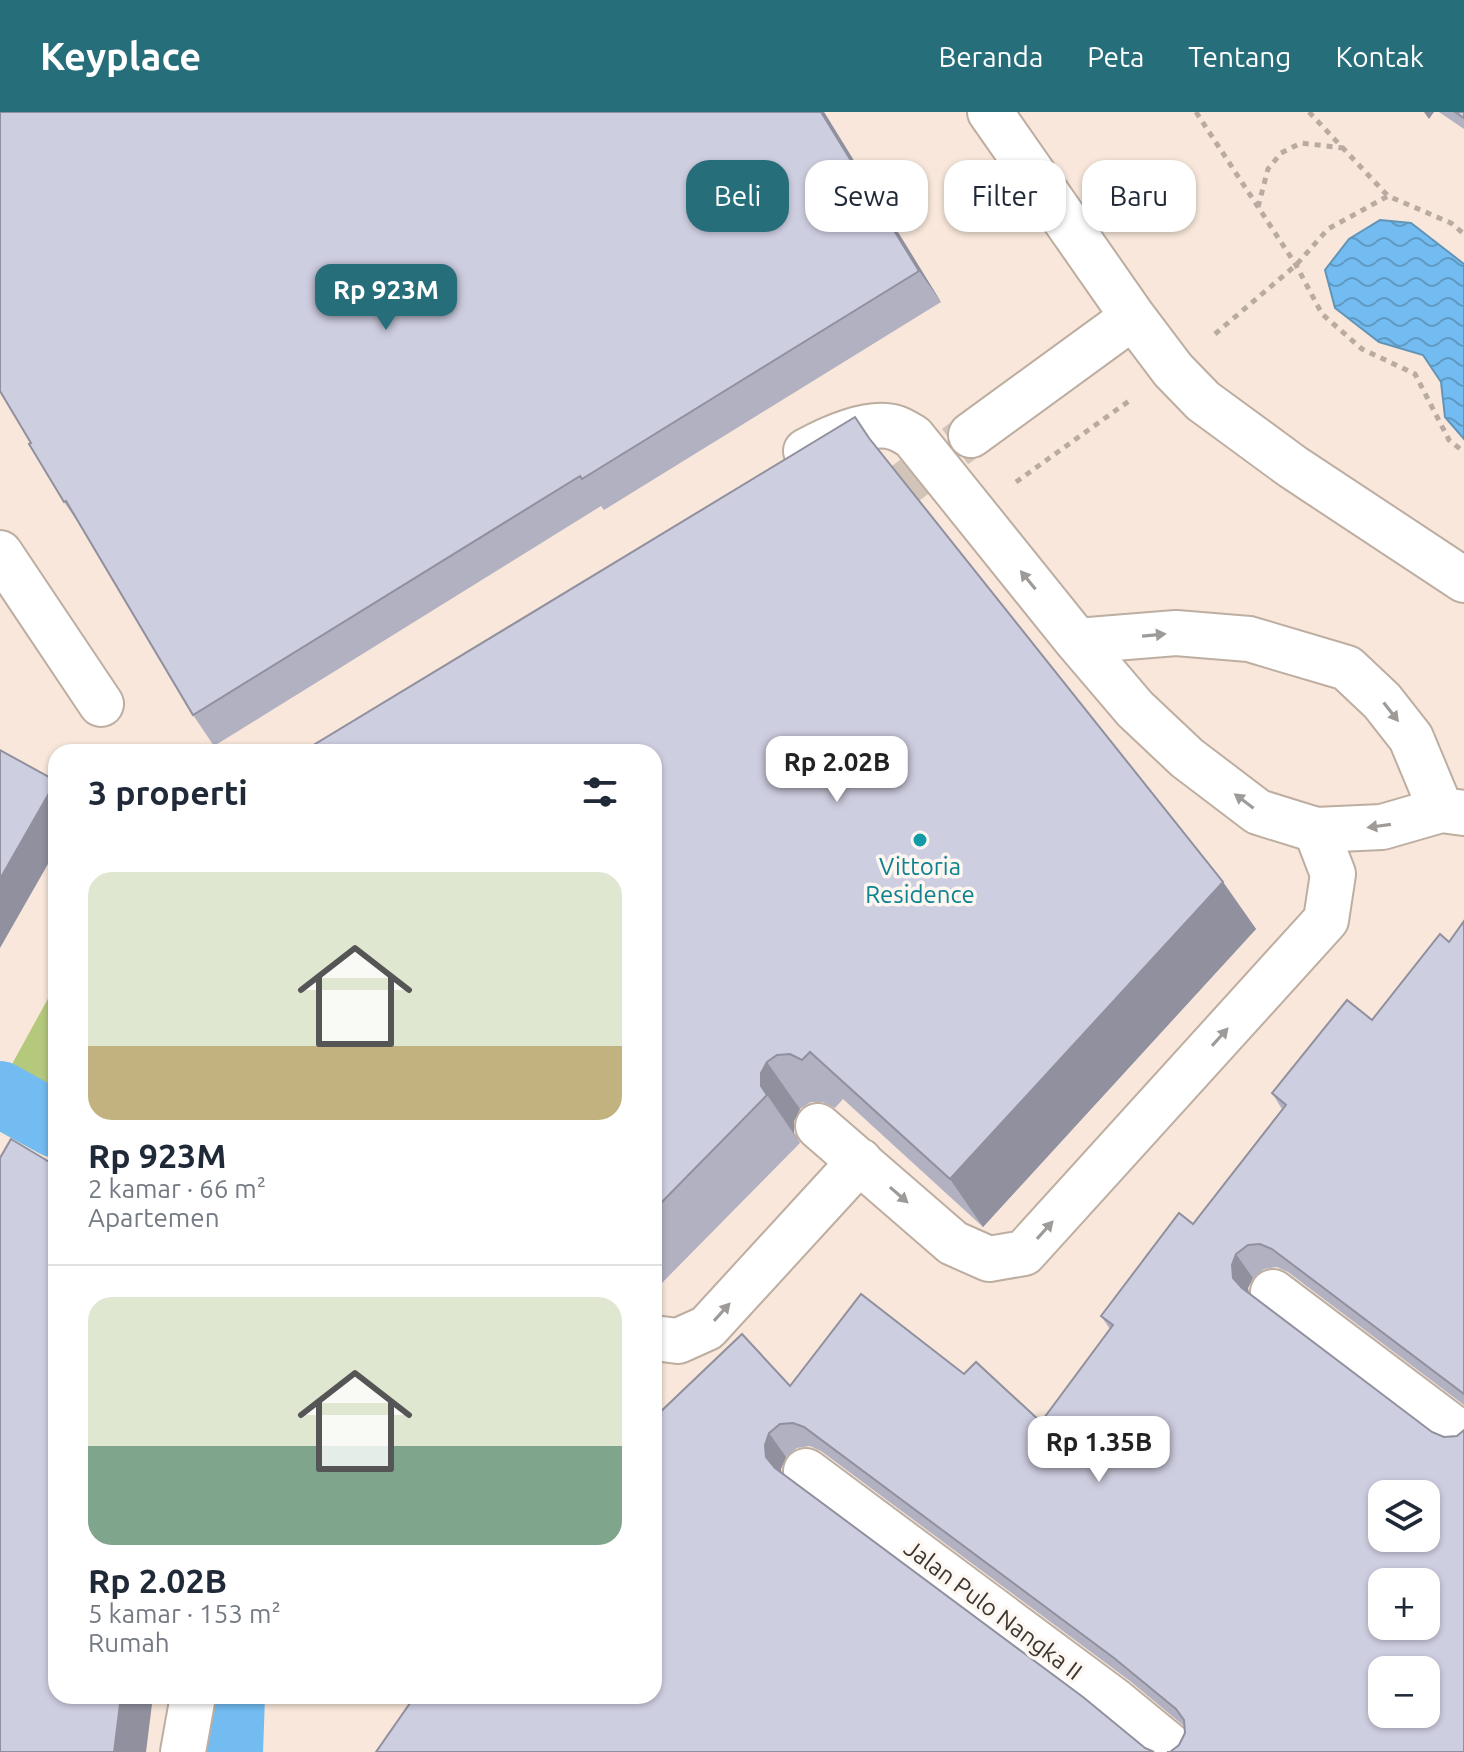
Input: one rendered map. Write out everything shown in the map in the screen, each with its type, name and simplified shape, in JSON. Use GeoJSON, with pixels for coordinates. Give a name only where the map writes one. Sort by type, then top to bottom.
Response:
{"type":"FeatureCollection","features":[{"type":"Feature","properties":{"kind":"street"},"geometry":{"type":"LineString","coordinates":[[990,112],[1133,317],[1173,370],[1203,401],[1293,467],[1464,580]]}},
{"type":"Feature","properties":{"kind":"street"},"geometry":{"type":"LineString","coordinates":[[971,435],[1133,317]]}},
{"type":"Feature","properties":{"kind":"street"},"geometry":{"type":"LineString","coordinates":[[767,473],[820,444],[868,426],[895,427],[913,437],[1077,641],[1135,709],[1187,758],[1258,812],[1316,830],[1382,827],[1452,812],[1411,738],[1382,701],[1347,668],[1249,639],[1176,633],[1077,641]]}},
{"type":"Feature","properties":{"kind":"street"},"geometry":{"type":"LineString","coordinates":[[0,553],[101,704]]}},
{"type":"Feature","properties":{"kind":"street"},"geometry":{"type":"LineString","coordinates":[[818,1126],[953,1243],[989,1259],[1024,1253],[1326,920],[1333,874],[1316,830]]}},
{"type":"Feature","properties":{"kind":"street"},"geometry":{"type":"LineString","coordinates":[[662,1339],[678,1341],[707,1328],[860,1161]]}},
{"type":"Feature","properties":{"kind":"street"},"geometry":{"type":"LineString","coordinates":[[1273,1292],[1464,1436]]}},
{"type":"Feature","properties":{"kind":"street","name":"Jalan Pulo Nangka II"},"geometry":{"type":"LineString","coordinates":[[806,1471],[1115,1701],[1177,1752]]}},
{"type":"Feature","properties":{"kind":"street"},"geometry":{"type":"LineString","coordinates":[[183,1752],[192,1704]]}},
{"type":"Feature","properties":{"kind":"path"},"geometry":{"type":"LineString","coordinates":[[1196,112],[1202,115],[1296,265],[1322,314],[1362,349],[1415,374],[1449,440],[1464,452]]}},
{"type":"Feature","properties":{"kind":"path"},"geometry":{"type":"LineString","coordinates":[[1309,112],[1388,196],[1451,223],[1464,234]]}},
{"type":"Feature","properties":{"kind":"path"},"geometry":{"type":"LineString","coordinates":[[1258,207],[1268,169],[1281,153],[1301,143],[1343,148]]}},
{"type":"Feature","properties":{"kind":"path"},"geometry":{"type":"LineString","coordinates":[[973,512],[1173,370],[1296,265],[1328,229],[1388,196]]}},
{"type":"Feature","properties":{"kind":"green space"},"geometry":{"type":"Polygon","coordinates":[[[48,999],[48,1087],[11,1066],[48,999]]]}},
{"type":"Feature","properties":{"kind":"water"},"geometry":{"type":"Polygon","coordinates":[[[1380,220],[1411,223],[1464,264],[1464,439],[1445,417],[1441,382],[1423,355],[1379,342],[1335,308],[1325,270],[1349,239],[1380,220]]]}},
{"type":"Feature","properties":{"kind":"building"},"geometry":{"type":"Polygon","coordinates":[[[0,112],[821,112],[851,160],[805,160],[805,232],[895,232],[919,271],[193,715],[0,391],[0,112]]]}},
{"type":"Feature","properties":{"kind":"building","name":"Vittoria Residence"},"geometry":{"type":"Polygon","coordinates":[[[855,417],[1223,882],[950,1179],[810,1052],[802,1060],[790,1054],[777,1055],[767,1062],[761,1073],[761,1086],[767,1095],[662,1202],[662,744],[315,744],[855,417]]]}},
{"type":"Feature","properties":{"kind":"building"},"geometry":{"type":"Polygon","coordinates":[[[0,750],[48,777],[48,795],[0,879],[0,750]]]}},
{"type":"Feature","properties":{"kind":"building"},"geometry":{"type":"Polygon","coordinates":[[[1464,921],[1464,1394],[1272,1249],[1260,1244],[1248,1245],[1236,1254],[1232,1265],[1233,1278],[1242,1288],[1432,1432],[1444,1437],[1457,1436],[1464,1430],[1464,1752],[1170,1752],[1179,1745],[1185,1733],[1184,1720],[1176,1709],[1114,1658],[804,1427],[793,1423],[780,1424],[769,1433],[765,1445],[766,1457],[775,1468],[1154,1752],[376,1752],[409,1704],[662,1704],[662,1410],[742,1334],[790,1386],[861,1294],[964,1374],[976,1362],[1041,1422],[1113,1325],[1101,1316],[1179,1213],[1193,1224],[1286,1105],[1272,1093],[1347,1000],[1372,1020],[1440,934],[1449,942],[1464,921]]]}},
{"type":"Feature","properties":{"kind":"building"},"geometry":{"type":"Polygon","coordinates":[[[11,1139],[48,1161],[48,1704],[120,1704],[114,1752],[0,1752],[0,1158],[11,1139]]]}},
{"type":"Feature","properties":{"kind":"waterway"},"geometry":{"type":"LineString","coordinates":[[0,1094],[48,1121]]}},
{"type":"Feature","properties":{"kind":"waterway"},"geometry":{"type":"LineString","coordinates":[[230,1752],[232,1704]]}},
{"type":"Feature","properties":{"kind":"tunnel"},"geometry":{"type":"LineString","coordinates":[[902,486],[964,440]]}},
{"type":"Feature","properties":{"kind":"place","name":"Vittoria Residence"},"geometry":{"type":"Point","coordinates":[920,840]}}]}
